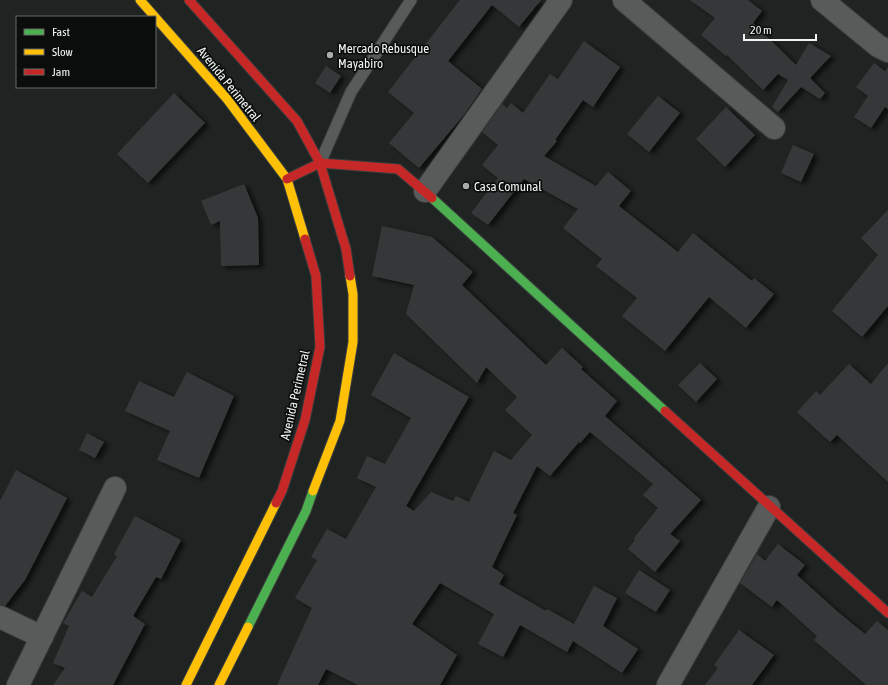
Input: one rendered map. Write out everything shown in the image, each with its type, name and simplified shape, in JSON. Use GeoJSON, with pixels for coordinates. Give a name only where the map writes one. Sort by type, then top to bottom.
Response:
{"type":"FeatureCollection","features":[{"type":"Feature","properties":{"kind":"main road","name":"Avenida Perimetral"},"geometry":{"type":"LineString","coordinates":[[140,0],[154,16]]}},
{"type":"Feature","properties":{"kind":"main road","name":"Avenida Perimetral"},"geometry":{"type":"LineString","coordinates":[[189,0],[297,121],[320,163],[346,249],[353,294],[353,342],[340,421],[306,511],[219,685]]}},
{"type":"Feature","properties":{"kind":"main road","name":"Avenida Perimetral"},"geometry":{"type":"LineString","coordinates":[[156,18],[227,99],[287,179],[316,276],[320,347],[305,420],[282,491],[186,685]]}},
{"type":"Feature","properties":{"kind":"main road"},"geometry":{"type":"LineString","coordinates":[[287,179],[320,163],[398,169],[425,190],[769,507],[888,613]]}},
{"type":"Feature","properties":{"kind":"street"},"geometry":{"type":"LineString","coordinates":[[425,190],[561,0]]}},
{"type":"Feature","properties":{"kind":"street"},"geometry":{"type":"LineString","coordinates":[[624,0],[774,128]]}},
{"type":"Feature","properties":{"kind":"street"},"geometry":{"type":"LineString","coordinates":[[822,0],[878,46],[888,51]]}},
{"type":"Feature","properties":{"kind":"street"},"geometry":{"type":"LineString","coordinates":[[18,685],[115,488]]}},
{"type":"Feature","properties":{"kind":"street"},"geometry":{"type":"LineString","coordinates":[[668,685],[769,507]]}},
{"type":"Feature","properties":{"kind":"street"},"geometry":{"type":"LineString","coordinates":[[0,617],[42,637]]}},
{"type":"Feature","properties":{"kind":"lane"},"geometry":{"type":"LineString","coordinates":[[320,163],[351,92],[411,0]]}},
{"type":"Feature","properties":{"kind":"building"},"geometry":{"type":"Polygon","coordinates":[[[460,0],[541,0],[519,27],[492,5],[448,61],[482,89],[463,116],[419,168],[389,143],[414,113],[388,92],[460,0]]]}},
{"type":"Feature","properties":{"kind":"building"},"geometry":{"type":"Polygon","coordinates":[[[690,0],[748,0],[762,11],[753,23],[796,65],[809,43],[831,56],[810,78],[825,93],[820,99],[801,87],[778,112],[772,107],[788,80],[778,74],[763,90],[727,55],[726,56],[701,35],[715,18],[690,0]]]}},
{"type":"Feature","properties":{"kind":"building"},"geometry":{"type":"Polygon","coordinates":[[[584,41],[620,67],[593,107],[583,100],[555,140],[557,141],[544,156],[596,186],[608,172],[631,191],[619,206],[678,252],[693,233],[752,281],[754,278],[774,294],[746,328],[709,297],[665,351],[622,316],[637,298],[596,266],[602,259],[563,228],[578,209],[524,179],[488,225],[471,213],[498,178],[482,165],[498,145],[482,132],[502,104],[507,108],[511,103],[523,113],[550,74],[558,79],[584,41]]]}},
{"type":"Feature","properties":{"kind":"building"},"geometry":{"type":"Polygon","coordinates":[[[874,63],[885,71],[888,67],[888,109],[885,107],[871,128],[854,117],[868,96],[856,87],[874,63]]]}},
{"type":"Feature","properties":{"kind":"building"},"geometry":{"type":"Polygon","coordinates":[[[326,66],[341,76],[330,93],[315,83],[326,66]]]}},
{"type":"Feature","properties":{"kind":"building"},"geometry":{"type":"Polygon","coordinates":[[[174,93],[205,123],[148,183],[117,154],[174,93]]]}},
{"type":"Feature","properties":{"kind":"building"},"geometry":{"type":"Polygon","coordinates":[[[658,96],[680,113],[649,152],[627,134],[658,96]]]}},
{"type":"Feature","properties":{"kind":"building"},"geometry":{"type":"Polygon","coordinates":[[[726,107],[755,135],[725,167],[696,139],[726,107]]]}},
{"type":"Feature","properties":{"kind":"building"},"geometry":{"type":"Polygon","coordinates":[[[793,145],[814,154],[801,182],[781,173],[793,145]]]}},
{"type":"Feature","properties":{"kind":"building"},"geometry":{"type":"Polygon","coordinates":[[[244,184],[258,218],[259,265],[221,266],[220,221],[211,225],[201,201],[244,184]]]}},
{"type":"Feature","properties":{"kind":"building"},"geometry":{"type":"Polygon","coordinates":[[[888,210],[888,306],[862,337],[832,311],[878,255],[861,238],[888,210]]]}},
{"type":"Feature","properties":{"kind":"building"},"geometry":{"type":"Polygon","coordinates":[[[382,226],[432,237],[473,272],[462,285],[546,365],[562,348],[583,367],[581,369],[617,401],[605,416],[701,500],[670,534],[680,541],[655,572],[628,549],[635,540],[634,538],[658,508],[643,495],[653,484],[590,432],[580,443],[579,442],[550,476],[537,466],[513,513],[517,515],[492,567],[504,575],[499,584],[546,611],[547,609],[574,624],[594,586],[617,598],[603,626],[638,649],[622,673],[573,641],[567,652],[520,625],[503,657],[478,644],[494,614],[440,583],[412,624],[457,655],[440,685],[358,685],[326,669],[318,685],[277,685],[312,608],[295,598],[317,560],[311,557],[327,529],[346,539],[376,487],[357,478],[367,456],[385,464],[411,418],[371,395],[394,353],[469,397],[406,506],[414,511],[431,492],[453,501],[456,496],[469,502],[494,451],[511,460],[532,435],[505,410],[517,397],[486,367],[477,383],[406,314],[414,285],[372,276],[382,226]]]}},
{"type":"Feature","properties":{"kind":"building"},"geometry":{"type":"Polygon","coordinates":[[[700,363],[717,379],[696,402],[678,385],[700,363]]]}},
{"type":"Feature","properties":{"kind":"building"},"geometry":{"type":"Polygon","coordinates":[[[888,363],[888,482],[837,435],[830,442],[797,412],[816,391],[820,395],[849,364],[871,384],[888,363]]]}},
{"type":"Feature","properties":{"kind":"building"},"geometry":{"type":"Polygon","coordinates":[[[187,372],[234,396],[199,478],[157,460],[170,431],[125,411],[139,381],[174,397],[187,372]]]}},
{"type":"Feature","properties":{"kind":"building"},"geometry":{"type":"Polygon","coordinates":[[[87,433],[104,442],[95,458],[79,450],[87,433]]]}},
{"type":"Feature","properties":{"kind":"building"},"geometry":{"type":"Polygon","coordinates":[[[16,470],[67,498],[25,580],[5,606],[0,605],[0,501],[16,470]]]}},
{"type":"Feature","properties":{"kind":"building"},"geometry":{"type":"Polygon","coordinates":[[[135,516],[181,540],[161,579],[156,577],[133,616],[145,624],[113,685],[53,685],[65,668],[53,663],[69,626],[63,623],[82,591],[92,597],[117,556],[114,554],[135,516]]]}},
{"type":"Feature","properties":{"kind":"building"},"geometry":{"type":"Polygon","coordinates":[[[778,544],[805,565],[797,575],[865,634],[877,621],[888,630],[888,685],[866,685],[814,640],[817,636],[777,600],[772,607],[740,583],[757,554],[765,561],[778,544]]]}},
{"type":"Feature","properties":{"kind":"building"},"geometry":{"type":"Polygon","coordinates":[[[639,570],[670,590],[656,612],[625,593],[639,570]]]}},
{"type":"Feature","properties":{"kind":"building"},"geometry":{"type":"Polygon","coordinates":[[[739,630],[774,655],[752,685],[705,685],[718,668],[714,665],[739,630]]]}},
{"type":"Feature","properties":{"kind":"traffic: fast"},"geometry":{"type":"LineString","coordinates":[[432,198],[665,411]]}},
{"type":"Feature","properties":{"kind":"traffic: fast"},"geometry":{"type":"LineString","coordinates":[[248,627],[306,511],[313,491]]}},
{"type":"Feature","properties":{"kind":"traffic: slow"},"geometry":{"type":"LineString","coordinates":[[140,0],[154,16]]}},
{"type":"Feature","properties":{"kind":"traffic: slow"},"geometry":{"type":"LineString","coordinates":[[156,18],[227,99],[287,179],[305,239]]}},
{"type":"Feature","properties":{"kind":"traffic: slow"},"geometry":{"type":"LineString","coordinates":[[313,491],[340,421],[353,342],[353,294],[350,276]]}},
{"type":"Feature","properties":{"kind":"traffic: slow"},"geometry":{"type":"LineString","coordinates":[[186,685],[276,503]]}},
{"type":"Feature","properties":{"kind":"traffic: slow"},"geometry":{"type":"LineString","coordinates":[[219,685],[248,627]]}},
{"type":"Feature","properties":{"kind":"traffic: jam"},"geometry":{"type":"LineString","coordinates":[[189,0],[297,121],[320,163],[346,249],[350,276]]}},
{"type":"Feature","properties":{"kind":"traffic: jam"},"geometry":{"type":"LineString","coordinates":[[287,179],[320,163],[398,169],[432,198]]}},
{"type":"Feature","properties":{"kind":"traffic: jam"},"geometry":{"type":"LineString","coordinates":[[276,503],[282,491],[305,420],[320,347],[316,276],[305,239]]}},
{"type":"Feature","properties":{"kind":"traffic: jam"},"geometry":{"type":"LineString","coordinates":[[665,411],[888,613]]}},
{"type":"Feature","properties":{"kind":"place","name":"Mercado Rebusque Mayabiro"},"geometry":{"type":"Point","coordinates":[330,55]}},
{"type":"Feature","properties":{"kind":"place","name":"Casa Comunal"},"geometry":{"type":"Point","coordinates":[466,186]}}]}
